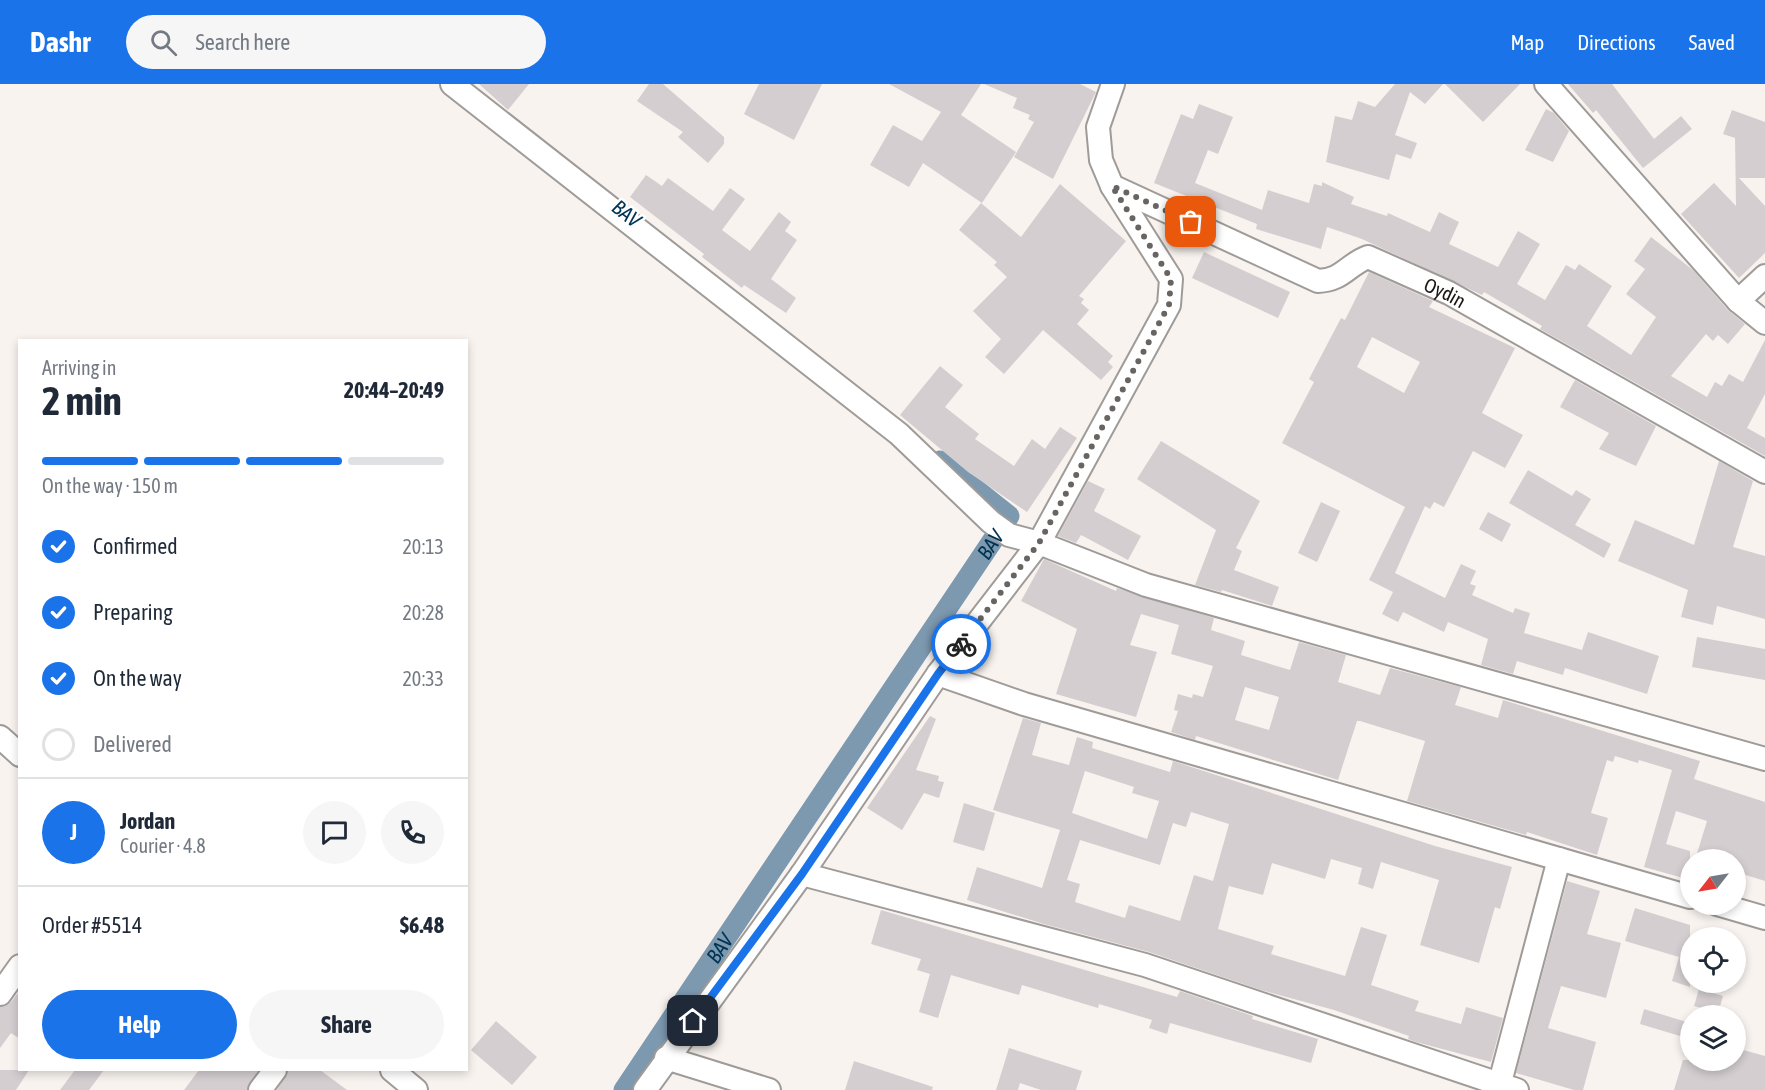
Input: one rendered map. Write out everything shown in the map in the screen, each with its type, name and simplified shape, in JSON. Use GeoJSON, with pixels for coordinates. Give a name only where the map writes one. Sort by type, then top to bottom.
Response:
{"type":"FeatureCollection","features":[{"type":"Feature","properties":{"kind":"street"},"geometry":{"type":"LineString","coordinates":[[452,84],[899,435],[991,522],[1010,535],[1039,543],[1146,585],[1765,759]]}},
{"type":"Feature","properties":{"kind":"street"},"geometry":{"type":"LineString","coordinates":[[645,1090],[666,1058],[802,874],[938,674],[1039,543],[1169,305],[1171,279],[1112,186],[1101,160],[1098,128],[1113,84]]}},
{"type":"Feature","properties":{"kind":"street"},"geometry":{"type":"LineString","coordinates":[[1546,84],[1738,301],[1765,323]]}},
{"type":"Feature","properties":{"kind":"street","name":"Oydin"},"geometry":{"type":"LineString","coordinates":[[1112,186],[1318,281],[1332,280],[1356,262],[1368,257],[1449,293],[1765,472]]}},
{"type":"Feature","properties":{"kind":"street"},"geometry":{"type":"LineString","coordinates":[[1738,301],[1765,276]]}},
{"type":"Feature","properties":{"kind":"street"},"geometry":{"type":"LineString","coordinates":[[938,674],[1024,704],[1680,894]]}},
{"type":"Feature","properties":{"kind":"street"},"geometry":{"type":"LineString","coordinates":[[0,737],[18,752]]}},
{"type":"Feature","properties":{"kind":"street"},"geometry":{"type":"LineString","coordinates":[[802,874],[1144,965],[1505,1088],[1559,859]]}},
{"type":"Feature","properties":{"kind":"street"},"geometry":{"type":"LineString","coordinates":[[1746,912],[1765,918]]}},
{"type":"Feature","properties":{"kind":"street"},"geometry":{"type":"LineString","coordinates":[[0,994],[18,969]]}},
{"type":"Feature","properties":{"kind":"street"},"geometry":{"type":"LineString","coordinates":[[666,1058],[769,1090]]}},
{"type":"Feature","properties":{"kind":"street"},"geometry":{"type":"LineString","coordinates":[[260,1090],[274,1071]]}},
{"type":"Feature","properties":{"kind":"street"},"geometry":{"type":"LineString","coordinates":[[393,1071],[416,1090]]}},
{"type":"Feature","properties":{"kind":"building"},"geometry":{"type":"Polygon","coordinates":[[[479,84],[529,84],[508,110],[479,84]]]}},
{"type":"Feature","properties":{"kind":"building"},"geometry":{"type":"Polygon","coordinates":[[[649,84],[663,84],[724,137],[724,144],[708,163],[678,137],[683,132],[637,101],[649,84]]]}},
{"type":"Feature","properties":{"kind":"building"},"geometry":{"type":"Polygon","coordinates":[[[759,84],[822,84],[794,140],[744,114],[759,84]]]}},
{"type":"Feature","properties":{"kind":"building"},"geometry":{"type":"Polygon","coordinates":[[[889,84],[981,84],[961,115],[1016,152],[982,203],[923,163],[909,187],[870,165],[893,125],[922,141],[941,112],[889,84]]]}},
{"type":"Feature","properties":{"kind":"building"},"geometry":{"type":"Polygon","coordinates":[[[984,84],[1080,84],[1096,92],[1053,179],[1014,157],[1034,122],[1028,119],[1030,115],[1013,108],[1017,98],[984,84]]]}},
{"type":"Feature","properties":{"kind":"building"},"geometry":{"type":"Polygon","coordinates":[[[1395,84],[1443,84],[1425,104],[1410,92],[1395,135],[1417,143],[1411,159],[1396,154],[1389,180],[1326,162],[1335,116],[1352,120],[1358,101],[1375,107],[1395,84]]]}},
{"type":"Feature","properties":{"kind":"building"},"geometry":{"type":"Polygon","coordinates":[[[1445,84],[1520,84],[1483,122],[1445,84]]]}},
{"type":"Feature","properties":{"kind":"building"},"geometry":{"type":"Polygon","coordinates":[[[1568,84],[1612,84],[1654,139],[1681,116],[1692,129],[1643,168],[1596,110],[1593,113],[1568,84]]]}},
{"type":"Feature","properties":{"kind":"building"},"geometry":{"type":"Polygon","coordinates":[[[1199,104],[1233,117],[1218,154],[1208,150],[1195,183],[1262,210],[1268,190],[1309,203],[1314,184],[1322,186],[1322,182],[1354,197],[1351,204],[1387,216],[1388,213],[1430,232],[1439,212],[1459,222],[1449,244],[1498,267],[1518,231],[1540,244],[1517,284],[1545,300],[1566,265],[1575,270],[1579,264],[1612,286],[1587,326],[1631,355],[1656,317],[1626,294],[1645,269],[1634,261],[1651,237],[1693,270],[1728,310],[1745,324],[1728,344],[1718,335],[1713,341],[1706,334],[1671,376],[1707,397],[1715,382],[1722,386],[1729,374],[1743,382],[1765,340],[1765,394],[1747,428],[1765,438],[1765,456],[1540,329],[1542,326],[1484,292],[1482,295],[1362,239],[1327,227],[1321,249],[1256,229],[1257,224],[1154,183],[1181,114],[1193,119],[1199,104]]]}},
{"type":"Feature","properties":{"kind":"building"},"geometry":{"type":"Polygon","coordinates":[[[1546,109],[1554,113],[1569,131],[1553,162],[1525,150],[1546,109]]]}},
{"type":"Feature","properties":{"kind":"building"},"geometry":{"type":"Polygon","coordinates":[[[1732,110],[1765,122],[1765,178],[1739,178],[1765,206],[1765,253],[1739,278],[1681,214],[1714,183],[1736,206],[1735,138],[1723,134],[1732,110]]]}},
{"type":"Feature","properties":{"kind":"building"},"geometry":{"type":"Polygon","coordinates":[[[646,175],[662,186],[668,178],[713,211],[730,188],[745,199],[722,230],[750,251],[779,212],[791,222],[785,231],[797,240],[771,279],[796,298],[786,313],[744,285],[742,288],[702,257],[704,254],[630,197],[646,175]]]}},
{"type":"Feature","properties":{"kind":"building"},"geometry":{"type":"Polygon","coordinates":[[[1060,184],[1126,241],[1079,296],[1084,299],[1081,303],[1089,310],[1077,324],[1113,356],[1108,362],[1113,367],[1101,380],[1043,330],[1004,374],[985,357],[1001,339],[973,311],[1007,277],[994,265],[997,262],[959,230],[981,203],[1021,237],[1060,184]]]}},
{"type":"Feature","properties":{"kind":"building"},"geometry":{"type":"Polygon","coordinates":[[[1204,252],[1290,292],[1278,318],[1192,278],[1204,252]]]}},
{"type":"Feature","properties":{"kind":"building"},"geometry":{"type":"Polygon","coordinates":[[[1369,272],[1433,301],[1429,307],[1515,348],[1482,413],[1523,435],[1505,468],[1473,451],[1444,507],[1434,502],[1430,509],[1425,506],[1395,573],[1445,598],[1461,564],[1476,571],[1470,584],[1476,586],[1472,595],[1513,613],[1515,608],[1530,613],[1524,633],[1582,650],[1588,632],[1659,656],[1647,694],[1565,668],[1563,675],[1517,661],[1513,674],[1481,665],[1488,639],[1448,622],[1444,632],[1403,612],[1398,622],[1382,614],[1393,592],[1369,580],[1405,507],[1282,443],[1314,382],[1309,379],[1341,318],[1345,320],[1369,272]],[[1372,337],[1357,367],[1404,393],[1420,362],[1372,337]]]}},
{"type":"Feature","properties":{"kind":"building"},"geometry":{"type":"Polygon","coordinates":[[[940,366],[963,385],[945,407],[979,434],[975,439],[1014,466],[1032,439],[1045,449],[1060,427],[1077,438],[1027,512],[968,472],[900,415],[940,366]]]}},
{"type":"Feature","properties":{"kind":"building"},"geometry":{"type":"Polygon","coordinates":[[[1575,380],[1656,426],[1636,466],[1599,449],[1609,433],[1560,407],[1575,380]]]}},
{"type":"Feature","properties":{"kind":"building"},"geometry":{"type":"Polygon","coordinates":[[[1161,441],[1260,501],[1236,548],[1242,551],[1234,570],[1279,587],[1272,606],[1222,590],[1221,592],[1195,585],[1216,530],[1137,479],[1161,441]]]}},
{"type":"Feature","properties":{"kind":"building"},"geometry":{"type":"Polygon","coordinates":[[[1719,461],[1753,481],[1733,547],[1765,556],[1765,619],[1717,606],[1713,625],[1681,617],[1688,590],[1618,561],[1635,520],[1694,545],[1719,461]]]}},
{"type":"Feature","properties":{"kind":"building"},"geometry":{"type":"Polygon","coordinates":[[[1528,470],[1572,496],[1576,490],[1591,499],[1575,525],[1611,544],[1604,558],[1509,503],[1528,470]]]}},
{"type":"Feature","properties":{"kind":"building"},"geometry":{"type":"Polygon","coordinates":[[[1088,481],[1105,489],[1094,511],[1141,536],[1128,560],[1081,535],[1076,543],[1058,536],[1088,481]]]}},
{"type":"Feature","properties":{"kind":"building"},"geometry":{"type":"Polygon","coordinates":[[[1321,502],[1340,511],[1317,562],[1298,553],[1321,502]]]}},
{"type":"Feature","properties":{"kind":"building"},"geometry":{"type":"Polygon","coordinates":[[[1488,512],[1511,524],[1502,542],[1479,529],[1488,512]]]}},
{"type":"Feature","properties":{"kind":"building"},"geometry":{"type":"Polygon","coordinates":[[[1044,559],[1116,591],[1117,588],[1214,618],[1211,630],[1245,641],[1241,655],[1290,670],[1299,642],[1346,655],[1338,682],[1380,695],[1390,668],[1461,687],[1455,705],[1498,718],[1503,700],[1700,761],[1694,779],[1765,802],[1765,881],[1746,875],[1746,849],[1698,849],[1707,821],[1676,811],[1666,844],[1683,849],[1680,849],[1680,877],[1644,867],[1672,770],[1639,760],[1638,763],[1615,756],[1613,762],[1607,760],[1591,813],[1608,818],[1597,855],[1527,832],[1526,835],[1407,801],[1425,741],[1360,721],[1357,721],[1338,780],[1196,736],[1195,740],[1171,732],[1178,711],[1174,710],[1178,694],[1192,698],[1193,694],[1203,697],[1213,666],[1171,654],[1179,625],[1141,614],[1130,645],[1157,652],[1136,717],[1056,694],[1077,629],[1021,601],[1044,559]],[[1245,687],[1235,720],[1269,730],[1279,697],[1245,687]]]}},
{"type":"Feature","properties":{"kind":"building"},"geometry":{"type":"Polygon","coordinates":[[[1697,637],[1765,649],[1765,680],[1692,667],[1697,637]]]}},
{"type":"Feature","properties":{"kind":"building"},"geometry":{"type":"Polygon","coordinates":[[[930,716],[936,719],[916,770],[939,776],[938,781],[944,782],[939,798],[924,793],[902,830],[867,808],[930,716]]]}},
{"type":"Feature","properties":{"kind":"building"},"geometry":{"type":"Polygon","coordinates":[[[1023,718],[1041,723],[1032,755],[1069,765],[1077,737],[1093,742],[1092,748],[1170,772],[1173,761],[1435,846],[1512,867],[1500,909],[1495,907],[1479,963],[1420,945],[1439,880],[1381,862],[1373,889],[1358,884],[1362,868],[1331,859],[1325,879],[1272,863],[1263,895],[1229,886],[1218,929],[1274,946],[1271,954],[1345,976],[1361,927],[1387,935],[1371,985],[1419,1001],[1415,1011],[1461,1024],[1466,1007],[1503,1018],[1491,1062],[1416,1042],[1408,1039],[1409,1036],[1334,1010],[1261,990],[1149,952],[1044,924],[967,900],[977,867],[1042,888],[1060,830],[993,810],[1023,718]],[[1085,771],[1072,813],[1147,839],[1159,801],[1132,793],[1134,787],[1085,771]],[[1191,812],[1186,827],[1173,823],[1160,865],[1080,840],[1067,880],[1080,884],[1075,902],[1125,918],[1129,905],[1180,921],[1194,875],[1213,881],[1229,824],[1191,812]]]}},
{"type":"Feature","properties":{"kind":"building"},"geometry":{"type":"Polygon","coordinates":[[[964,803],[995,813],[984,851],[953,842],[964,803]]]}},
{"type":"Feature","properties":{"kind":"building"},"geometry":{"type":"Polygon","coordinates":[[[1567,881],[1600,891],[1587,934],[1621,943],[1606,998],[1561,986],[1548,1028],[1596,1042],[1583,1090],[1574,1090],[1516,1073],[1567,881]]]}},
{"type":"Feature","properties":{"kind":"building"},"geometry":{"type":"Polygon","coordinates":[[[1635,908],[1690,925],[1690,927],[1680,927],[1680,984],[1672,981],[1679,957],[1625,941],[1635,908]]]}},
{"type":"Feature","properties":{"kind":"building"},"geometry":{"type":"Polygon","coordinates":[[[881,910],[1177,997],[1180,991],[1253,1016],[1252,1019],[1318,1039],[1311,1063],[1170,1023],[1167,1034],[1149,1028],[1152,1020],[1099,1004],[1098,1008],[1022,985],[1019,995],[951,975],[938,1018],[919,1012],[930,974],[917,970],[921,959],[871,944],[881,910]]]}},
{"type":"Feature","properties":{"kind":"building"},"geometry":{"type":"Polygon","coordinates":[[[18,993],[18,1038],[11,1033],[0,1048],[0,1007],[11,1002],[18,993]]]}},
{"type":"Feature","properties":{"kind":"building"},"geometry":{"type":"Polygon","coordinates":[[[1698,993],[1723,996],[1720,1005],[1694,1005],[1698,993]]]}},
{"type":"Feature","properties":{"kind":"building"},"geometry":{"type":"Polygon","coordinates":[[[1644,1009],[1680,1020],[1680,1036],[1640,1024],[1644,1009]]]}},
{"type":"Feature","properties":{"kind":"building"},"geometry":{"type":"Polygon","coordinates":[[[496,1021],[537,1057],[512,1085],[471,1050],[496,1021]]]}},
{"type":"Feature","properties":{"kind":"building"},"geometry":{"type":"Polygon","coordinates":[[[1009,1048],[1082,1071],[1076,1090],[1041,1090],[1020,1083],[1018,1090],[996,1090],[1009,1048]]]}},
{"type":"Feature","properties":{"kind":"building"},"geometry":{"type":"Polygon","coordinates":[[[1746,1051],[1765,1056],[1765,1090],[1674,1090],[1680,1070],[1746,1071],[1746,1051]]]}},
{"type":"Feature","properties":{"kind":"building"},"geometry":{"type":"Polygon","coordinates":[[[854,1061],[933,1087],[932,1090],[845,1090],[854,1061]]]}},
{"type":"Feature","properties":{"kind":"building"},"geometry":{"type":"Polygon","coordinates":[[[0,1070],[28,1071],[16,1090],[0,1090],[0,1070]]]}},
{"type":"Feature","properties":{"kind":"building"},"geometry":{"type":"Polygon","coordinates":[[[74,1071],[103,1071],[89,1090],[60,1090],[74,1071]]]}},
{"type":"Feature","properties":{"kind":"building"},"geometry":{"type":"Polygon","coordinates":[[[198,1071],[257,1071],[247,1090],[184,1090],[198,1071]]]}},
{"type":"Feature","properties":{"kind":"building"},"geometry":{"type":"Polygon","coordinates":[[[287,1071],[321,1071],[347,1090],[277,1090],[287,1071]]]}},
{"type":"Feature","properties":{"kind":"waterway","name":"BAV"},"geometry":{"type":"LineString","coordinates":[[624,1090],[1009,516],[940,461]]}},
{"type":"Feature","properties":{"kind":"way so far"},"geometry":{"type":"LineString","coordinates":[[961,644],[1039,543],[1169,305],[1171,279],[1112,186],[1191,222]]}},
{"type":"Feature","properties":{"kind":"route"},"geometry":{"type":"LineString","coordinates":[[693,1021],[802,874],[938,674],[961,644]]}}]}
